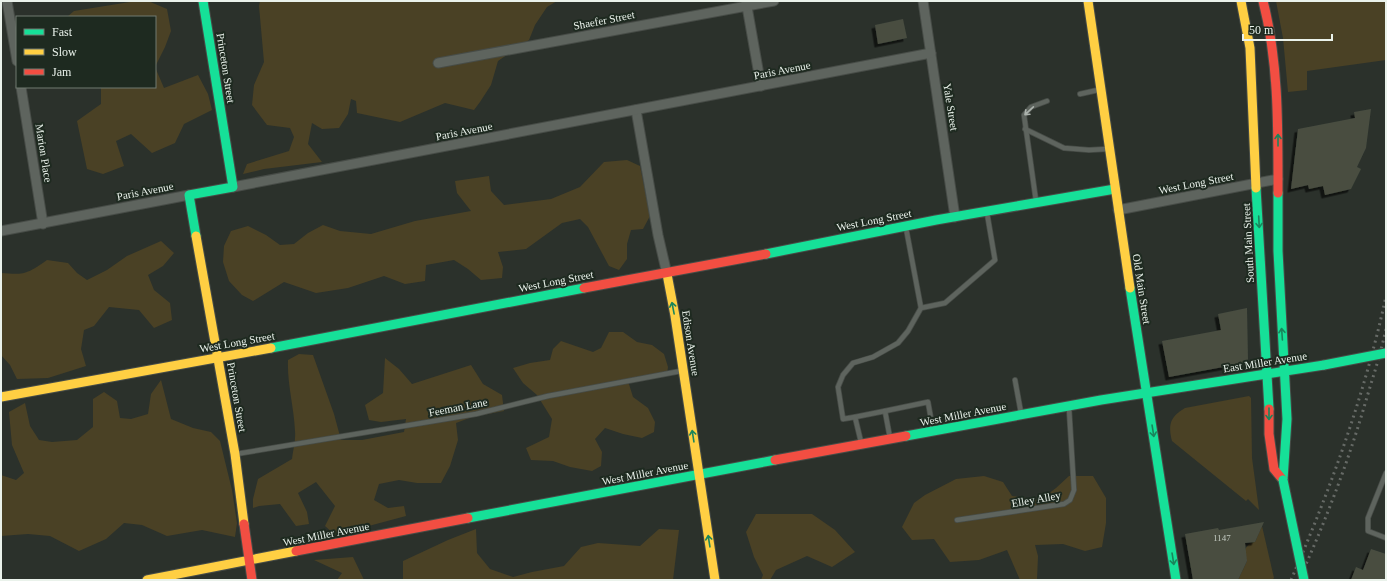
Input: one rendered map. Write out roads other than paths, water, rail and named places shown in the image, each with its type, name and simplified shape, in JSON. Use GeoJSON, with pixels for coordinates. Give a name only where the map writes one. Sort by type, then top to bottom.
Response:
{"type":"FeatureCollection","features":[{"type":"Feature","properties":{"kind":"street"},"geometry":{"type":"LineString","coordinates":[[7,1],[16,55]]}},
{"type":"Feature","properties":{"kind":"street","name":"Princeton Street"},"geometry":{"type":"LineString","coordinates":[[203,1],[233,186]]}},
{"type":"Feature","properties":{"kind":"street","name":"Shaefer Street"},"geometry":{"type":"LineString","coordinates":[[438,63],[747,4],[774,1]]}},
{"type":"Feature","properties":{"kind":"street","name":"Yale Street"},"geometry":{"type":"LineString","coordinates":[[923,1],[955,217]]}},
{"type":"Feature","properties":{"kind":"street","name":"Old Main Street"},"geometry":{"type":"LineString","coordinates":[[1088,1],[1118,210],[1176,580]]}},
{"type":"Feature","properties":{"kind":"street","name":"South Main Street"},"geometry":{"type":"LineString","coordinates":[[1241,1],[1247,25],[1250,48],[1256,183],[1268,375],[1269,434],[1274,469],[1283,480]]}},
{"type":"Feature","properties":{"kind":"street","name":"South Main Street"},"geometry":{"type":"LineString","coordinates":[[1263,1],[1270,30],[1278,130],[1278,251],[1287,419],[1283,480],[1304,580]]}},
{"type":"Feature","properties":{"kind":"street"},"geometry":{"type":"LineString","coordinates":[[747,4],[761,86]]}},
{"type":"Feature","properties":{"kind":"street","name":"Paris Avenue"},"geometry":{"type":"LineString","coordinates":[[1,232],[233,186],[931,53]]}},
{"type":"Feature","properties":{"kind":"street","name":"Marion Place"},"geometry":{"type":"LineString","coordinates":[[21,88],[43,224]]}},
{"type":"Feature","properties":{"kind":"street","name":"Edison Avenue"},"geometry":{"type":"LineString","coordinates":[[636,110],[658,235],[675,316],[715,580]]}},
{"type":"Feature","properties":{"kind":"street","name":"West Long Street"},"geometry":{"type":"LineString","coordinates":[[1118,210],[1278,179]]}},
{"type":"Feature","properties":{"kind":"street","name":"West Long Street"},"geometry":{"type":"LineString","coordinates":[[1,397],[613,282],[667,274],[905,226],[1115,189]]}},
{"type":"Feature","properties":{"kind":"street","name":"Princeton Street"},"geometry":{"type":"LineString","coordinates":[[189,195],[235,454],[252,580]]}},
{"type":"Feature","properties":{"kind":"street","name":"East Miller Avenue"},"geometry":{"type":"LineString","coordinates":[[1147,392],[1268,375],[1386,353]]}},
{"type":"Feature","properties":{"kind":"street","name":"West Miller Avenue"},"geometry":{"type":"LineString","coordinates":[[147,580],[890,439],[1147,392]]}},
{"type":"Feature","properties":{"kind":"lane"},"geometry":{"type":"LineString","coordinates":[[1080,94],[1100,90]]}},
{"type":"Feature","properties":{"kind":"lane"},"geometry":{"type":"LineString","coordinates":[[1037,203],[1024,115],[1032,107],[1047,100]]}},
{"type":"Feature","properties":{"kind":"lane"},"geometry":{"type":"LineString","coordinates":[[1025,129],[1040,138],[1064,148],[1089,150],[1109,149]]}},
{"type":"Feature","properties":{"kind":"lane"},"geometry":{"type":"LineString","coordinates":[[921,308],[945,303],[996,260],[987,212]]}},
{"type":"Feature","properties":{"kind":"lane"},"geometry":{"type":"LineString","coordinates":[[905,226],[921,308],[908,331],[898,343],[873,357],[853,363],[843,375],[838,387],[843,419],[928,402],[933,431]]}},
{"type":"Feature","properties":{"kind":"lane","name":"Feeman Lane"},"geometry":{"type":"LineString","coordinates":[[235,454],[476,414],[548,396],[683,371]]}},
{"type":"Feature","properties":{"kind":"lane"},"geometry":{"type":"LineString","coordinates":[[1015,380],[1022,415]]}},
{"type":"Feature","properties":{"kind":"lane","name":"Elley Alley"},"geometry":{"type":"LineString","coordinates":[[957,520],[1064,504],[1070,500],[1074,490],[1069,406]]}},
{"type":"Feature","properties":{"kind":"lane"},"geometry":{"type":"LineString","coordinates":[[885,411],[890,439]]}},
{"type":"Feature","properties":{"kind":"lane"},"geometry":{"type":"LineString","coordinates":[[856,417],[861,445]]}},
{"type":"Feature","properties":{"kind":"lane"},"geometry":{"type":"LineString","coordinates":[[1386,473],[1368,518],[1368,531],[1386,538]]}},
{"type":"Feature","properties":{"kind":"railway"},"geometry":{"type":"LineString","coordinates":[[1291,580],[1320,511],[1346,440],[1368,369],[1386,296]]}},
{"type":"Feature","properties":{"kind":"railway"},"geometry":{"type":"LineString","coordinates":[[1299,580],[1328,512],[1345,467],[1375,371],[1386,329]]}}]}
